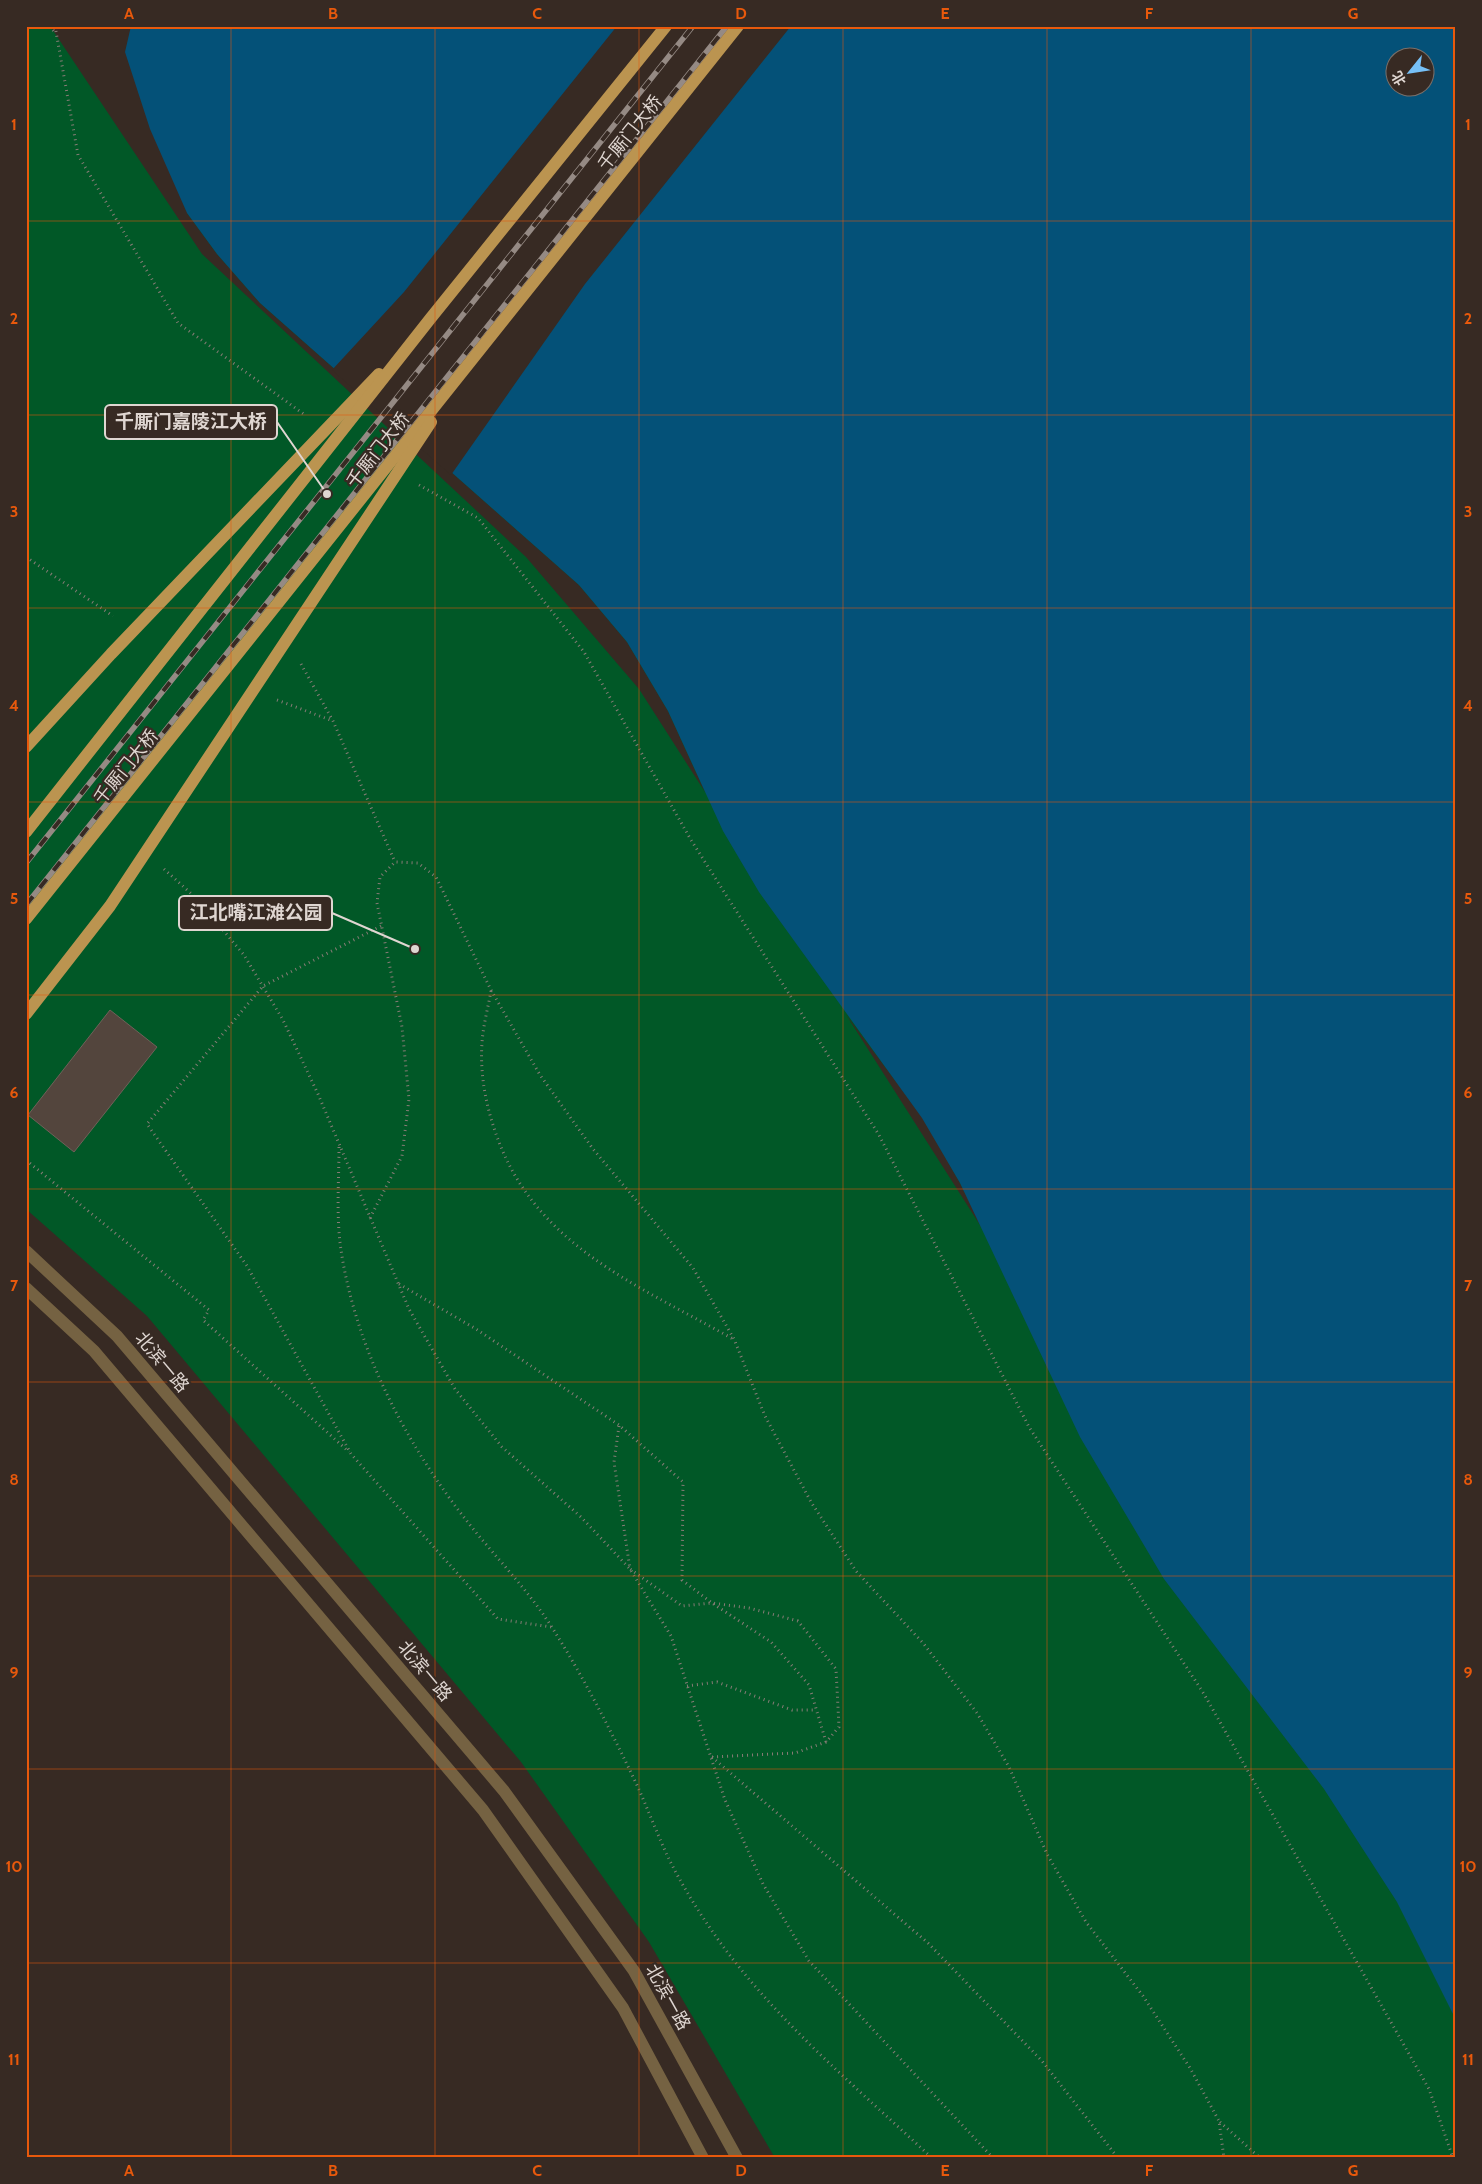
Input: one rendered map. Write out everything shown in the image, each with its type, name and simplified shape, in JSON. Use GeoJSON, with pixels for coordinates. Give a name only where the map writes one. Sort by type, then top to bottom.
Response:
{"type":"FeatureCollection","features":[{"type":"Feature","properties":{"kind":"main road"},"geometry":{"type":"LineString","coordinates":[[26,832],[430,319],[666,26]]}},
{"type":"Feature","properties":{"kind":"main road","name":"千厮门大桥"},"geometry":{"type":"LineString","coordinates":[[26,919],[738,26]]}},
{"type":"Feature","properties":{"kind":"main road"},"geometry":{"type":"LineString","coordinates":[[26,747],[430,319]]}},
{"type":"Feature","properties":{"kind":"main road"},"geometry":{"type":"LineString","coordinates":[[26,1014],[110,906],[477,354]]}},
{"type":"Feature","properties":{"kind":"street","name":"北滨一路"},"geometry":{"type":"LineString","coordinates":[[26,1251],[117,1336],[504,1791],[634,1971],[737,2158]]}},
{"type":"Feature","properties":{"kind":"street"},"geometry":{"type":"LineString","coordinates":[[26,1288],[94,1351],[483,1810],[623,2008],[704,2158]]}},
{"type":"Feature","properties":{"kind":"path"},"geometry":{"type":"LineString","coordinates":[[50,26],[56,35]]}},
{"type":"Feature","properties":{"kind":"path"},"geometry":{"type":"LineString","coordinates":[[55,26],[78,155],[178,323],[312,420]]}},
{"type":"Feature","properties":{"kind":"path"},"geometry":{"type":"LineString","coordinates":[[411,481],[478,518],[584,652],[691,840],[879,1136],[1029,1427],[1204,1694],[1429,2089],[1453,2158]]}},
{"type":"Feature","properties":{"kind":"path"},"geometry":{"type":"LineString","coordinates":[[300,662],[333,721],[395,862]]}},
{"type":"Feature","properties":{"kind":"path"},"geometry":{"type":"LineString","coordinates":[[370,1218],[402,1156],[409,1099],[402,1026],[376,902],[380,877],[395,862],[418,863],[436,877],[492,990],[540,1075],[593,1149],[693,1268],[734,1339],[765,1416],[811,1502],[856,1571],[923,1643],[977,1713],[1009,1767],[1047,1854],[1086,1922],[1143,1996],[1190,2068],[1219,2121],[1260,2158]]}},
{"type":"Feature","properties":{"kind":"path"},"geometry":{"type":"LineString","coordinates":[[162,867],[196,898],[244,955],[284,1020],[409,1309],[455,1389],[502,1446],[581,1517],[630,1569],[682,1606],[712,1603],[749,1608],[798,1621],[836,1669],[839,1727],[826,1742],[795,1753],[712,1757]]}},
{"type":"Feature","properties":{"kind":"path"},"geometry":{"type":"LineString","coordinates":[[351,1454],[247,1266],[147,1124],[263,986],[381,926]]}},
{"type":"Feature","properties":{"kind":"path"},"geometry":{"type":"LineString","coordinates":[[492,990],[482,1043],[484,1098],[502,1153],[527,1196],[561,1234],[598,1262],[734,1339]]}},
{"type":"Feature","properties":{"kind":"path"},"geometry":{"type":"LineString","coordinates":[[339,1144],[341,1248],[358,1324],[387,1392],[420,1457],[470,1525],[523,1587],[552,1628],[602,1715],[636,1784],[669,1858],[711,1929],[759,1989],[814,2049],[932,2158]]}},
{"type":"Feature","properties":{"kind":"path"},"geometry":{"type":"LineString","coordinates":[[26,1160],[209,1310],[203,1320],[351,1454],[498,1618],[552,1628]]}},
{"type":"Feature","properties":{"kind":"path"},"geometry":{"type":"LineString","coordinates":[[398,1284],[476,1329],[619,1425],[683,1482],[682,1580],[712,1603],[771,1642],[809,1685],[826,1742]]}},
{"type":"Feature","properties":{"kind":"path"},"geometry":{"type":"LineString","coordinates":[[619,1425],[614,1462],[630,1569],[671,1636],[725,1800],[763,1884],[810,1961],[993,2158]]}},
{"type":"Feature","properties":{"kind":"path"},"geometry":{"type":"LineString","coordinates":[[687,1686],[717,1682],[792,1710],[816,1710]]}},
{"type":"Feature","properties":{"kind":"path"},"geometry":{"type":"LineString","coordinates":[[712,1757],[928,1943],[1042,2061],[1118,2158]]}},
{"type":"Feature","properties":{"kind":"path"},"geometry":{"type":"LineString","coordinates":[[1219,2121],[1224,2158]]}},
{"type":"Feature","properties":{"kind":"green space"},"geometry":{"type":"Polygon","coordinates":[[[26,26],[50,26],[202,254],[526,557],[639,689],[705,792],[668,711],[627,642],[579,585],[260,303],[217,254],[187,213],[1456,26],[1456,2158],[775,2158],[649,1942],[521,1762],[147,1316],[26,1209],[26,26]],[[845,1013],[985,1233],[960,1183],[923,1118],[845,1013]]]}},
{"type":"Feature","properties":{"kind":"water"},"geometry":{"type":"Polygon","coordinates":[[[131,26],[1456,26],[1456,2020],[1397,1902],[1324,1789],[1164,1579],[1080,1437],[960,1183],[922,1118],[759,892],[723,831],[668,711],[627,642],[579,585],[260,303],[217,254],[187,213],[150,129],[125,52],[131,26]]]}},
{"type":"Feature","properties":{"kind":"pier"},"geometry":{"type":"Polygon","coordinates":[[[617,26],[791,26],[585,284],[451,475],[332,370],[404,292],[617,26]]]}},
{"type":"Feature","properties":{"kind":"building"},"geometry":{"type":"Polygon","coordinates":[[[110,1010],[157,1047],[74,1152],[28,1115],[110,1010]]]}},
{"type":"Feature","properties":{"kind":"railway"},"geometry":{"type":"LineString","coordinates":[[26,863],[693,26]]}},
{"type":"Feature","properties":{"kind":"railway"},"geometry":{"type":"LineString","coordinates":[[26,905],[727,26]]}},
{"type":"Feature","properties":{"kind":"place","name":"千厮门嘉陵江大桥"},"geometry":{"type":"Point","coordinates":[327,494]}},
{"type":"Feature","properties":{"kind":"place","name":"江北嘴江滩公园"},"geometry":{"type":"Point","coordinates":[415,949]}}]}
